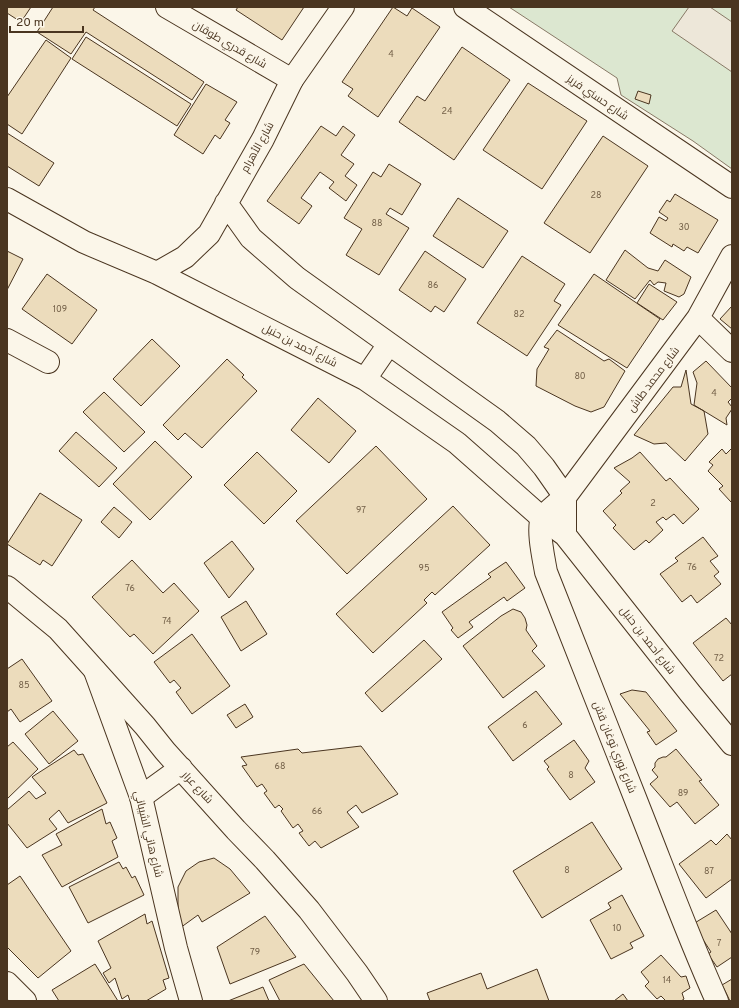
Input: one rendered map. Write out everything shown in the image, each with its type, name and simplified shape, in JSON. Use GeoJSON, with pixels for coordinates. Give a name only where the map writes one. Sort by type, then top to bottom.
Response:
{"type":"FeatureCollection","features":[{"type":"Feature","properties":{"kind":"street","name":"شارع قدري طوقان"},"geometry":{"type":"LineString","coordinates":[[167,7],[292,80]]}},
{"type":"Feature","properties":{"kind":"street","name":"شارع الأهرام"},"geometry":{"type":"LineString","coordinates":[[157,274],[186,257],[209,234],[263,139],[292,80],[343,7]]}},
{"type":"Feature","properties":{"kind":"street","name":"شارع حسني فريز"},"geometry":{"type":"LineString","coordinates":[[465,7],[732,187]]}},
{"type":"Feature","properties":{"kind":"street","name":"شارع أحمد بن حنبل"},"geometry":{"type":"LineString","coordinates":[[7,199],[84,242],[157,274],[365,379],[457,443],[542,518],[565,535],[732,744]]}},
{"type":"Feature","properties":{"kind":"street"},"geometry":{"type":"LineString","coordinates":[[226,203],[251,238],[297,278],[503,426],[526,446],[544,467],[565,496],[565,535]]}},
{"type":"Feature","properties":{"kind":"street","name":"شارع محمد طاش"},"geometry":{"type":"LineString","coordinates":[[565,496],[698,318],[732,256]]}},
{"type":"Feature","properties":{"kind":"street"},"geometry":{"type":"LineString","coordinates":[[698,318],[732,351]]}},
{"type":"Feature","properties":{"kind":"street"},"geometry":{"type":"LineString","coordinates":[[7,340],[48,362]]}},
{"type":"Feature","properties":{"kind":"street"},"geometry":{"type":"LineString","coordinates":[[365,379],[389,344]]}},
{"type":"Feature","properties":{"kind":"street"},"geometry":{"type":"LineString","coordinates":[[542,518],[565,496]]}},
{"type":"Feature","properties":{"kind":"street","name":"شارع نوري توغان قش"},"geometry":{"type":"LineString","coordinates":[[542,518],[541,540],[546,572],[644,819],[672,896],[717,1001]]}},
{"type":"Feature","properties":{"kind":"street","name":"شارع عرار"},"geometry":{"type":"LineString","coordinates":[[7,587],[58,629],[265,860],[309,910],[357,973],[376,1001]]}},
{"type":"Feature","properties":{"kind":"street","name":"شارع هاني الشيباني"},"geometry":{"type":"LineString","coordinates":[[95,671],[141,797],[176,948],[191,1001]]}},
{"type":"Feature","properties":{"kind":"street"},"geometry":{"type":"LineString","coordinates":[[141,797],[181,768]]}},
{"type":"Feature","properties":{"kind":"street"},"geometry":{"type":"LineString","coordinates":[[7,983],[25,1001]]}},
{"type":"Feature","properties":{"kind":"green space"},"geometry":{"type":"Polygon","coordinates":[[[509,7],[732,7],[732,169],[693,141],[621,95],[617,78],[509,7]]]}},
{"type":"Feature","properties":{"kind":"shaded area"},"geometry":{"type":"Polygon","coordinates":[[[689,7],[710,7],[732,22],[732,72],[672,31],[689,7]]]}},
{"type":"Feature","properties":{"kind":"building"},"geometry":{"type":"Polygon","coordinates":[[[7,7],[31,7],[21,22],[7,13],[7,7]]]}},
{"type":"Feature","properties":{"kind":"building"},"geometry":{"type":"Polygon","coordinates":[[[53,7],[95,7],[93,10],[204,82],[192,100],[86,32],[71,54],[37,32],[53,7]]]}},
{"type":"Feature","properties":{"kind":"building"},"geometry":{"type":"Polygon","coordinates":[[[238,7],[304,7],[282,40],[236,10],[238,7]]]}},
{"type":"Feature","properties":{"kind":"building"},"geometry":{"type":"Polygon","coordinates":[[[393,7],[407,16],[412,8],[440,27],[378,117],[348,96],[353,89],[342,82],[393,7]]]}},
{"type":"Feature","properties":{"kind":"building"},"geometry":{"type":"Polygon","coordinates":[[[86,37],[191,104],[177,126],[72,59],[86,37]]]}},
{"type":"Feature","properties":{"kind":"building"},"geometry":{"type":"Polygon","coordinates":[[[46,40],[71,58],[22,134],[7,124],[7,97],[46,40]]]}},
{"type":"Feature","properties":{"kind":"building"},"geometry":{"type":"Polygon","coordinates":[[[462,47],[510,80],[454,160],[399,122],[417,96],[425,101],[462,47]]]}},
{"type":"Feature","properties":{"kind":"building"},"geometry":{"type":"Polygon","coordinates":[[[528,83],[587,121],[542,189],[483,150],[528,83]]]}},
{"type":"Feature","properties":{"kind":"building"},"geometry":{"type":"Polygon","coordinates":[[[206,84],[237,102],[225,120],[230,123],[220,139],[215,135],[203,154],[174,135],[206,84]]]}},
{"type":"Feature","properties":{"kind":"building"},"geometry":{"type":"Polygon","coordinates":[[[638,91],[651,95],[649,104],[635,99],[638,91]]]}},
{"type":"Feature","properties":{"kind":"building"},"geometry":{"type":"Polygon","coordinates":[[[321,126],[336,136],[343,126],[355,135],[341,155],[354,164],[345,176],[357,185],[346,201],[329,188],[334,182],[320,172],[301,198],[312,206],[299,224],[267,201],[321,126]]]}},
{"type":"Feature","properties":{"kind":"building"},"geometry":{"type":"Polygon","coordinates":[[[7,133],[54,163],[39,186],[7,166],[7,133]]]}},
{"type":"Feature","properties":{"kind":"building"},"geometry":{"type":"Polygon","coordinates":[[[603,136],[648,166],[590,253],[544,223],[603,136]]]}},
{"type":"Feature","properties":{"kind":"building"},"geometry":{"type":"Polygon","coordinates":[[[389,164],[421,184],[402,215],[390,208],[386,214],[409,228],[379,275],[346,255],[362,229],[344,218],[373,172],[381,177],[389,164]]]}},
{"type":"Feature","properties":{"kind":"building"},"geometry":{"type":"Polygon","coordinates":[[[675,194],[718,220],[698,253],[687,247],[684,251],[673,244],[672,247],[650,233],[659,217],[666,221],[668,218],[659,212],[667,200],[670,202],[675,194]]]}},
{"type":"Feature","properties":{"kind":"building"},"geometry":{"type":"Polygon","coordinates":[[[458,198],[508,231],[483,268],[433,236],[458,198]]]}},
{"type":"Feature","properties":{"kind":"building"},"geometry":{"type":"Polygon","coordinates":[[[625,250],[648,268],[658,271],[665,260],[691,277],[684,294],[679,297],[664,291],[666,283],[658,282],[654,285],[650,280],[635,299],[606,280],[625,250]]]}},
{"type":"Feature","properties":{"kind":"building"},"geometry":{"type":"Polygon","coordinates":[[[7,251],[23,259],[7,290],[7,251]]]}},
{"type":"Feature","properties":{"kind":"building"},"geometry":{"type":"Polygon","coordinates":[[[425,251],[466,279],[444,312],[435,306],[431,312],[399,290],[425,251]]]}},
{"type":"Feature","properties":{"kind":"building"},"geometry":{"type":"Polygon","coordinates":[[[522,256],[565,284],[554,301],[561,305],[527,356],[477,323],[522,256]]]}},
{"type":"Feature","properties":{"kind":"building"},"geometry":{"type":"Polygon","coordinates":[[[47,274],[97,310],[72,344],[22,309],[47,274]]]}},
{"type":"Feature","properties":{"kind":"building"},"geometry":{"type":"Polygon","coordinates":[[[594,274],[660,319],[627,368],[558,325],[594,274]]]}},
{"type":"Feature","properties":{"kind":"building"},"geometry":{"type":"Polygon","coordinates":[[[649,284],[677,302],[663,320],[637,303],[649,284]]]}},
{"type":"Feature","properties":{"kind":"building"},"geometry":{"type":"Polygon","coordinates":[[[732,306],[732,329],[720,319],[732,306]]]}},
{"type":"Feature","properties":{"kind":"building"},"geometry":{"type":"Polygon","coordinates":[[[557,330],[604,361],[609,359],[625,371],[604,407],[591,412],[575,406],[536,386],[537,369],[549,349],[544,347],[557,330]]]}},
{"type":"Feature","properties":{"kind":"building"},"geometry":{"type":"Polygon","coordinates":[[[152,339],[180,366],[141,406],[113,379],[152,339]]]}},
{"type":"Feature","properties":{"kind":"building"},"geometry":{"type":"Polygon","coordinates":[[[227,359],[244,375],[242,377],[257,391],[202,448],[185,433],[178,440],[163,425],[227,359]]]}},
{"type":"Feature","properties":{"kind":"building"},"geometry":{"type":"Polygon","coordinates":[[[706,361],[732,388],[732,398],[728,402],[732,409],[726,418],[727,425],[694,405],[697,383],[693,372],[706,361]]]}},
{"type":"Feature","properties":{"kind":"building"},"geometry":{"type":"Polygon","coordinates":[[[686,370],[691,404],[704,411],[708,434],[685,461],[666,443],[654,444],[634,435],[673,387],[681,387],[686,370]]]}},
{"type":"Feature","properties":{"kind":"building"},"geometry":{"type":"Polygon","coordinates":[[[104,392],[145,432],[124,452],[83,412],[104,392]]]}},
{"type":"Feature","properties":{"kind":"building"},"geometry":{"type":"Polygon","coordinates":[[[318,398],[356,431],[329,463],[291,430],[318,398]]]}},
{"type":"Feature","properties":{"kind":"building"},"geometry":{"type":"Polygon","coordinates":[[[76,432],[117,468],[99,487],[59,451],[76,432]]]}},
{"type":"Feature","properties":{"kind":"building"},"geometry":{"type":"Polygon","coordinates":[[[155,441],[192,477],[150,520],[113,484],[155,441]]]}},
{"type":"Feature","properties":{"kind":"building"},"geometry":{"type":"Polygon","coordinates":[[[376,446],[427,499],[347,574],[296,521],[376,446]]]}},
{"type":"Feature","properties":{"kind":"building"},"geometry":{"type":"Polygon","coordinates":[[[732,448],[731,502],[719,489],[723,486],[708,471],[713,465],[709,462],[722,449],[726,454],[732,448]]]}},
{"type":"Feature","properties":{"kind":"building"},"geometry":{"type":"Polygon","coordinates":[[[257,452],[297,491],[264,524],[224,485],[257,452]]]}},
{"type":"Feature","properties":{"kind":"building"},"geometry":{"type":"Polygon","coordinates":[[[640,452],[666,481],[670,478],[699,509],[683,524],[674,514],[666,520],[663,517],[656,522],[663,530],[649,543],[646,540],[634,550],[613,528],[616,525],[603,511],[622,493],[620,491],[630,482],[614,468],[640,452]]]}},
{"type":"Feature","properties":{"kind":"building"},"geometry":{"type":"Polygon","coordinates":[[[40,493],[82,520],[52,566],[43,560],[40,565],[7,544],[40,493]]]}},
{"type":"Feature","properties":{"kind":"building"},"geometry":{"type":"Polygon","coordinates":[[[453,506],[490,545],[435,595],[432,592],[424,600],[427,603],[373,653],[336,614],[453,506]]]}},
{"type":"Feature","properties":{"kind":"building"},"geometry":{"type":"Polygon","coordinates":[[[114,507],[132,522],[119,538],[101,522],[114,507]]]}},
{"type":"Feature","properties":{"kind":"building"},"geometry":{"type":"Polygon","coordinates":[[[703,537],[718,556],[710,561],[719,572],[714,576],[721,584],[697,603],[691,595],[682,602],[660,574],[678,561],[675,558],[703,537]]]}},
{"type":"Feature","properties":{"kind":"building"},"geometry":{"type":"Polygon","coordinates":[[[232,541],[254,569],[229,598],[204,563],[232,541]]]}},
{"type":"Feature","properties":{"kind":"building"},"geometry":{"type":"Polygon","coordinates":[[[132,560],[163,593],[174,583],[199,611],[153,654],[134,634],[130,637],[92,597],[132,560]]]}},
{"type":"Feature","properties":{"kind":"building"},"geometry":{"type":"Polygon","coordinates":[[[506,562],[525,588],[507,601],[504,597],[469,622],[473,627],[458,638],[451,630],[453,628],[442,612],[491,577],[488,574],[506,562]]]}},
{"type":"Feature","properties":{"kind":"building"},"geometry":{"type":"Polygon","coordinates":[[[246,601],[267,634],[241,651],[221,617],[246,601]]]}},
{"type":"Feature","properties":{"kind":"building"},"geometry":{"type":"Polygon","coordinates":[[[513,609],[521,612],[525,618],[527,625],[526,630],[537,646],[532,651],[545,666],[503,698],[463,646],[501,616],[513,609]]]}},
{"type":"Feature","properties":{"kind":"building"},"geometry":{"type":"Polygon","coordinates":[[[726,618],[732,625],[732,674],[723,681],[693,643],[726,618]]]}},
{"type":"Feature","properties":{"kind":"building"},"geometry":{"type":"Polygon","coordinates":[[[192,634],[230,686],[192,714],[176,692],[181,688],[174,680],[170,683],[154,662],[192,634]]]}},
{"type":"Feature","properties":{"kind":"building"},"geometry":{"type":"Polygon","coordinates":[[[424,640],[442,659],[382,712],[365,693],[424,640]]]}},
{"type":"Feature","properties":{"kind":"building"},"geometry":{"type":"Polygon","coordinates":[[[22,659],[52,701],[20,722],[11,709],[7,712],[7,669],[22,659]]]}},
{"type":"Feature","properties":{"kind":"building"},"geometry":{"type":"Polygon","coordinates":[[[632,690],[646,692],[677,731],[656,745],[647,732],[650,731],[620,694],[632,690]]]}},
{"type":"Feature","properties":{"kind":"building"},"geometry":{"type":"Polygon","coordinates":[[[536,691],[562,724],[513,761],[488,727],[536,691]]]}},
{"type":"Feature","properties":{"kind":"building"},"geometry":{"type":"Polygon","coordinates":[[[245,704],[253,717],[236,728],[227,715],[245,704]]]}},
{"type":"Feature","properties":{"kind":"building"},"geometry":{"type":"Polygon","coordinates":[[[53,711],[78,741],[49,764],[25,734],[53,711]]]}},
{"type":"Feature","properties":{"kind":"building"},"geometry":{"type":"Polygon","coordinates":[[[574,740],[589,761],[585,768],[595,782],[570,800],[547,769],[549,767],[544,761],[574,740]]]}},
{"type":"Feature","properties":{"kind":"building"},"geometry":{"type":"Polygon","coordinates":[[[13,742],[38,769],[7,799],[7,747],[13,742]]]}},
{"type":"Feature","properties":{"kind":"building"},"geometry":{"type":"Polygon","coordinates":[[[361,746],[398,794],[362,813],[356,805],[347,812],[359,827],[321,848],[315,841],[309,846],[299,833],[303,831],[298,824],[293,828],[281,811],[283,809],[279,805],[275,808],[264,793],[267,791],[262,784],[257,787],[242,766],[247,765],[241,757],[298,749],[302,753],[361,746]]]}},
{"type":"Feature","properties":{"kind":"building"},"geometry":{"type":"Polygon","coordinates":[[[676,749],[702,780],[699,781],[719,805],[695,824],[677,802],[670,807],[650,784],[658,777],[652,770],[655,767],[655,763],[658,759],[666,757],[676,749]]]}},
{"type":"Feature","properties":{"kind":"building"},"geometry":{"type":"Polygon","coordinates":[[[74,750],[78,755],[83,754],[107,803],[68,823],[59,810],[49,819],[57,829],[27,848],[7,823],[7,810],[29,791],[36,799],[46,793],[32,777],[74,750]]]}},
{"type":"Feature","properties":{"kind":"building"},"geometry":{"type":"Polygon","coordinates":[[[102,809],[106,824],[110,822],[117,838],[112,841],[118,857],[62,887],[42,855],[62,845],[56,834],[102,809]]]}},
{"type":"Feature","properties":{"kind":"building"},"geometry":{"type":"Polygon","coordinates":[[[592,822],[622,869],[542,918],[513,871],[592,822]]]}},
{"type":"Feature","properties":{"kind":"building"},"geometry":{"type":"Polygon","coordinates":[[[727,834],[732,840],[732,879],[706,898],[679,864],[711,840],[716,845],[727,834]]]}},
{"type":"Feature","properties":{"kind":"building"},"geometry":{"type":"Polygon","coordinates":[[[214,858],[230,869],[250,893],[202,922],[198,915],[180,928],[178,887],[186,871],[199,862],[214,858]]]}},
{"type":"Feature","properties":{"kind":"building"},"geometry":{"type":"Polygon","coordinates":[[[119,862],[123,869],[126,867],[132,878],[135,876],[144,895],[88,923],[69,887],[119,862]]]}},
{"type":"Feature","properties":{"kind":"building"},"geometry":{"type":"Polygon","coordinates":[[[20,876],[71,951],[38,978],[7,947],[7,885],[20,876]]]}},
{"type":"Feature","properties":{"kind":"building"},"geometry":{"type":"Polygon","coordinates":[[[622,895],[644,936],[630,943],[633,948],[611,959],[590,920],[611,908],[608,903],[622,895]]]}},
{"type":"Feature","properties":{"kind":"building"},"geometry":{"type":"Polygon","coordinates":[[[716,910],[732,934],[732,957],[717,967],[708,954],[711,952],[693,924],[716,910]]]}},
{"type":"Feature","properties":{"kind":"building"},"geometry":{"type":"Polygon","coordinates":[[[145,914],[147,924],[152,921],[169,978],[163,980],[166,989],[146,1001],[130,1001],[128,995],[122,999],[115,978],[109,983],[103,973],[111,968],[98,941],[145,914]]]}},
{"type":"Feature","properties":{"kind":"building"},"geometry":{"type":"Polygon","coordinates":[[[265,916],[296,957],[230,984],[217,947],[265,916]]]}},
{"type":"Feature","properties":{"kind":"building"},"geometry":{"type":"Polygon","coordinates":[[[661,955],[681,977],[686,976],[690,988],[682,993],[684,999],[681,1001],[666,1001],[661,996],[657,999],[645,986],[649,982],[641,972],[661,955]]]}},
{"type":"Feature","properties":{"kind":"building"},"geometry":{"type":"Polygon","coordinates":[[[95,964],[118,1001],[59,1001],[52,990],[95,964]]]}},
{"type":"Feature","properties":{"kind":"building"},"geometry":{"type":"Polygon","coordinates":[[[304,964],[334,1001],[280,1001],[269,980],[304,964]]]}},
{"type":"Feature","properties":{"kind":"building"},"geometry":{"type":"Polygon","coordinates":[[[537,969],[549,1001],[430,1001],[427,993],[481,973],[487,989],[537,969]]]}},
{"type":"Feature","properties":{"kind":"building"},"geometry":{"type":"Polygon","coordinates":[[[732,979],[732,1001],[730,1001],[722,985],[732,979]]]}},
{"type":"Feature","properties":{"kind":"building"},"geometry":{"type":"Polygon","coordinates":[[[263,987],[269,1001],[228,1001],[263,987]]]}},
{"type":"Feature","properties":{"kind":"building"},"geometry":{"type":"Polygon","coordinates":[[[623,994],[628,1001],[614,1001],[623,994]]]}}]}
